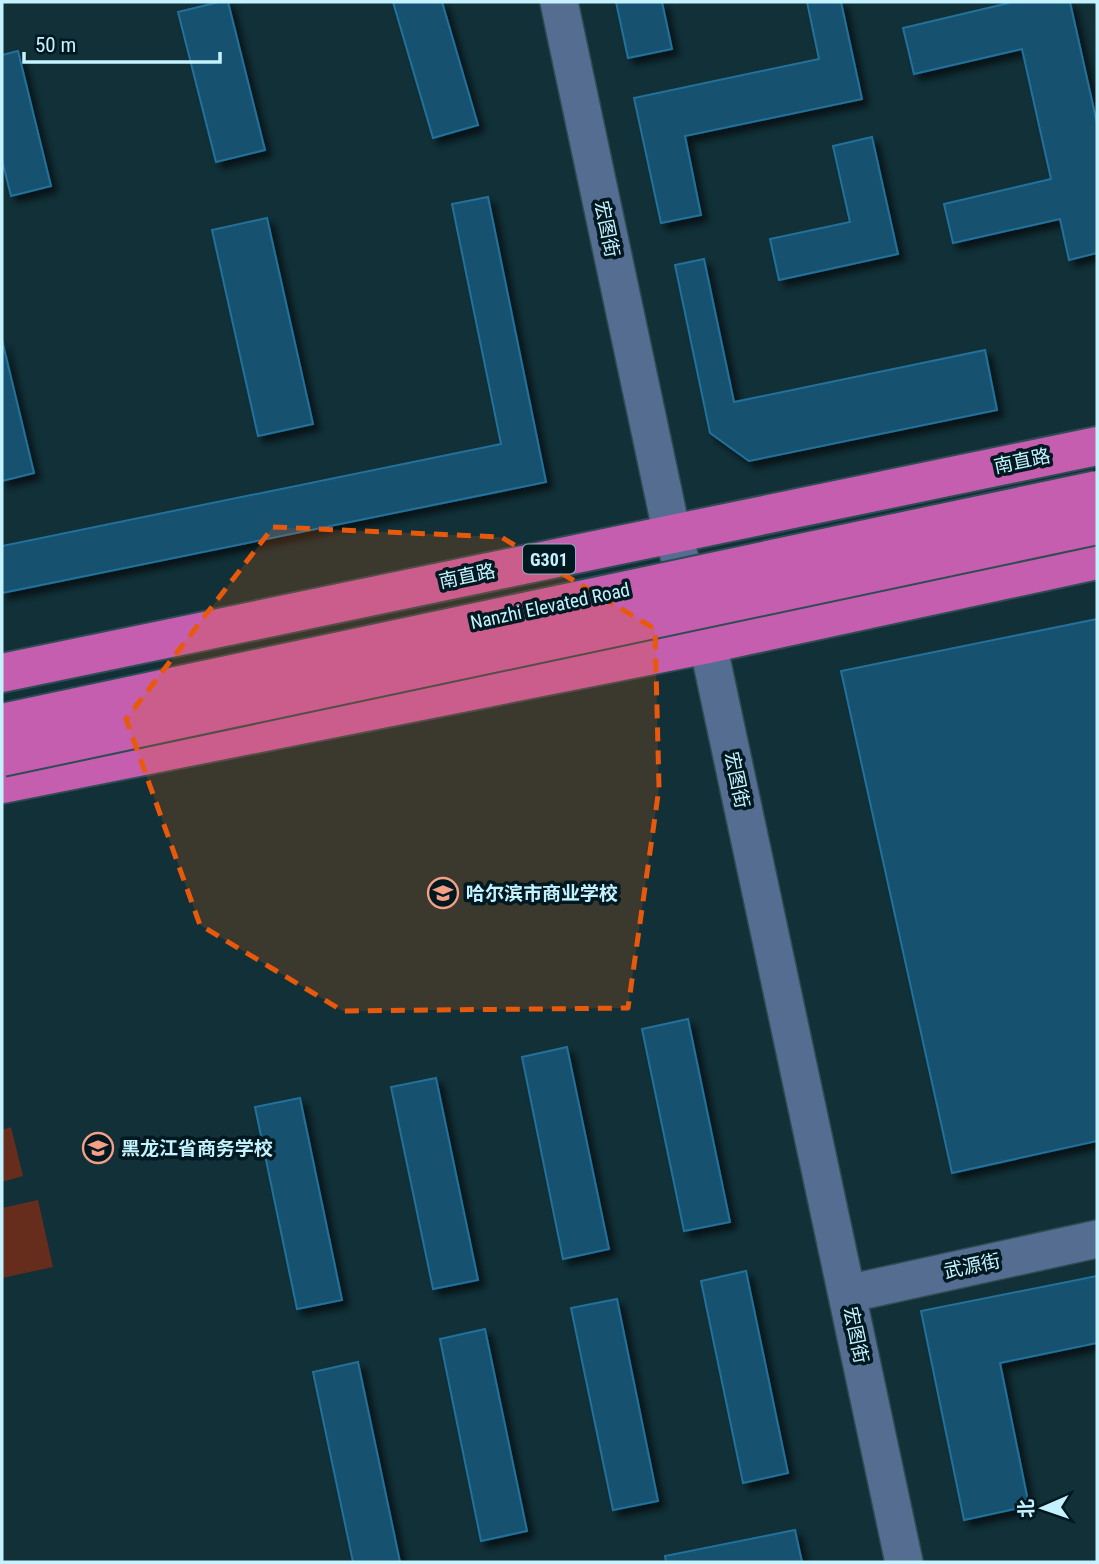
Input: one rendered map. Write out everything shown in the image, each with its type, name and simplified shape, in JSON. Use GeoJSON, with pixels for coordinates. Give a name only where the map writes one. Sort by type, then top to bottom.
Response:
{"type":"FeatureCollection","features":[{"type":"Feature","properties":{"kind":"highway","name":"南直路"},"geometry":{"type":"LineString","coordinates":[[2,673],[1097,446]]}},
{"type":"Feature","properties":{"kind":"highway","name":"Nanzhi Elevated Road"},"geometry":{"type":"LineString","coordinates":[[2,723],[1097,490]]}},
{"type":"Feature","properties":{"kind":"highway","name":"Nanzhi Elevated Road"},"geometry":{"type":"LineString","coordinates":[[2,757],[1097,525]]}},
{"type":"Feature","properties":{"kind":"highway"},"geometry":{"type":"LineString","coordinates":[[2,784],[708,644],[1097,560]]}},
{"type":"Feature","properties":{"kind":"street","name":"宏图街"},"geometry":{"type":"LineString","coordinates":[[559,2],[672,534],[708,644],[904,1562]]}},
{"type":"Feature","properties":{"kind":"street","name":"武源街"},"geometry":{"type":"LineString","coordinates":[[847,1294],[1097,1239]]}},
{"type":"Feature","properties":{"kind":"highlighted area"},"geometry":{"type":"Polygon","coordinates":[[[273,527],[501,537],[655,629],[659,788],[628,1008],[343,1011],[200,925],[126,719],[273,527]]]}},
{"type":"Feature","properties":{"kind":"shaded area"},"geometry":{"type":"Polygon","coordinates":[[[11,1127],[23,1176],[2,1182],[2,1130],[11,1127]]]}},
{"type":"Feature","properties":{"kind":"shaded area"},"geometry":{"type":"Polygon","coordinates":[[[38,1200],[53,1267],[2,1278],[2,1208],[38,1200]]]}},
{"type":"Feature","properties":{"kind":"building"},"geometry":{"type":"Polygon","coordinates":[[[228,2],[265,150],[216,162],[178,12],[228,2]]]}},
{"type":"Feature","properties":{"kind":"building"},"geometry":{"type":"Polygon","coordinates":[[[393,2],[442,2],[478,125],[433,138],[393,2]]]}},
{"type":"Feature","properties":{"kind":"building"},"geometry":{"type":"Polygon","coordinates":[[[616,2],[662,2],[672,49],[628,58],[616,2]]]}},
{"type":"Feature","properties":{"kind":"building"},"geometry":{"type":"Polygon","coordinates":[[[807,2],[841,2],[862,99],[685,136],[701,215],[661,223],[634,98],[819,59],[807,2]]]}},
{"type":"Feature","properties":{"kind":"building"},"geometry":{"type":"Polygon","coordinates":[[[1013,2],[1070,2],[1097,123],[1097,253],[1069,260],[1060,219],[953,243],[944,204],[1051,179],[1022,49],[914,74],[903,28],[1013,2]]]}},
{"type":"Feature","properties":{"kind":"building"},"geometry":{"type":"Polygon","coordinates":[[[18,51],[51,186],[11,196],[2,160],[2,55],[18,51]]]}},
{"type":"Feature","properties":{"kind":"building"},"geometry":{"type":"Polygon","coordinates":[[[872,137],[898,254],[779,280],[770,239],[850,222],[833,146],[872,137]]]}},
{"type":"Feature","properties":{"kind":"building"},"geometry":{"type":"Polygon","coordinates":[[[488,197],[546,482],[2,593],[2,546],[501,444],[452,204],[488,197]]]}},
{"type":"Feature","properties":{"kind":"building"},"geometry":{"type":"Polygon","coordinates":[[[267,218],[313,424],[258,436],[212,230],[267,218]]]}},
{"type":"Feature","properties":{"kind":"building"},"geometry":{"type":"Polygon","coordinates":[[[704,259],[734,402],[985,350],[997,410],[749,461],[710,433],[675,265],[704,259]]]}},
{"type":"Feature","properties":{"kind":"building"},"geometry":{"type":"Polygon","coordinates":[[[2,340],[34,473],[2,481],[2,340]]]}},
{"type":"Feature","properties":{"kind":"building"},"geometry":{"type":"Polygon","coordinates":[[[1097,619],[1097,1141],[952,1173],[841,671],[1097,619]]]}},
{"type":"Feature","properties":{"kind":"building"},"geometry":{"type":"Polygon","coordinates":[[[688,1019],[730,1222],[684,1231],[642,1029],[688,1019]]]}},
{"type":"Feature","properties":{"kind":"building"},"geometry":{"type":"Polygon","coordinates":[[[567,1047],[609,1249],[563,1259],[522,1057],[567,1047]]]}},
{"type":"Feature","properties":{"kind":"building"},"geometry":{"type":"Polygon","coordinates":[[[436,1078],[478,1280],[433,1289],[391,1087],[436,1078]]]}},
{"type":"Feature","properties":{"kind":"building"},"geometry":{"type":"Polygon","coordinates":[[[300,1098],[342,1300],[297,1309],[255,1107],[300,1098]]]}},
{"type":"Feature","properties":{"kind":"building"},"geometry":{"type":"Polygon","coordinates":[[[746,1271],[788,1473],[743,1483],[701,1281],[746,1271]]]}},
{"type":"Feature","properties":{"kind":"building"},"geometry":{"type":"Polygon","coordinates":[[[1097,1276],[1097,1343],[1000,1363],[1029,1506],[964,1520],[921,1311],[1097,1276]]]}},
{"type":"Feature","properties":{"kind":"building"},"geometry":{"type":"Polygon","coordinates":[[[617,1299],[658,1501],[613,1510],[571,1308],[617,1299]]]}},
{"type":"Feature","properties":{"kind":"building"},"geometry":{"type":"Polygon","coordinates":[[[485,1329],[527,1531],[481,1541],[440,1339],[485,1329]]]}},
{"type":"Feature","properties":{"kind":"building"},"geometry":{"type":"Polygon","coordinates":[[[358,1362],[400,1562],[353,1562],[313,1372],[358,1362]]]}},
{"type":"Feature","properties":{"kind":"building"},"geometry":{"type":"Polygon","coordinates":[[[795,1530],[802,1562],[666,1562],[665,1556],[795,1530]]]}},
{"type":"Feature","properties":{"kind":"place","name":"哈尔滨市商业学校"},"geometry":{"type":"Point","coordinates":[443,893]}},
{"type":"Feature","properties":{"kind":"place","name":"黑龙江省商务学校"},"geometry":{"type":"Point","coordinates":[98,1148]}}]}
